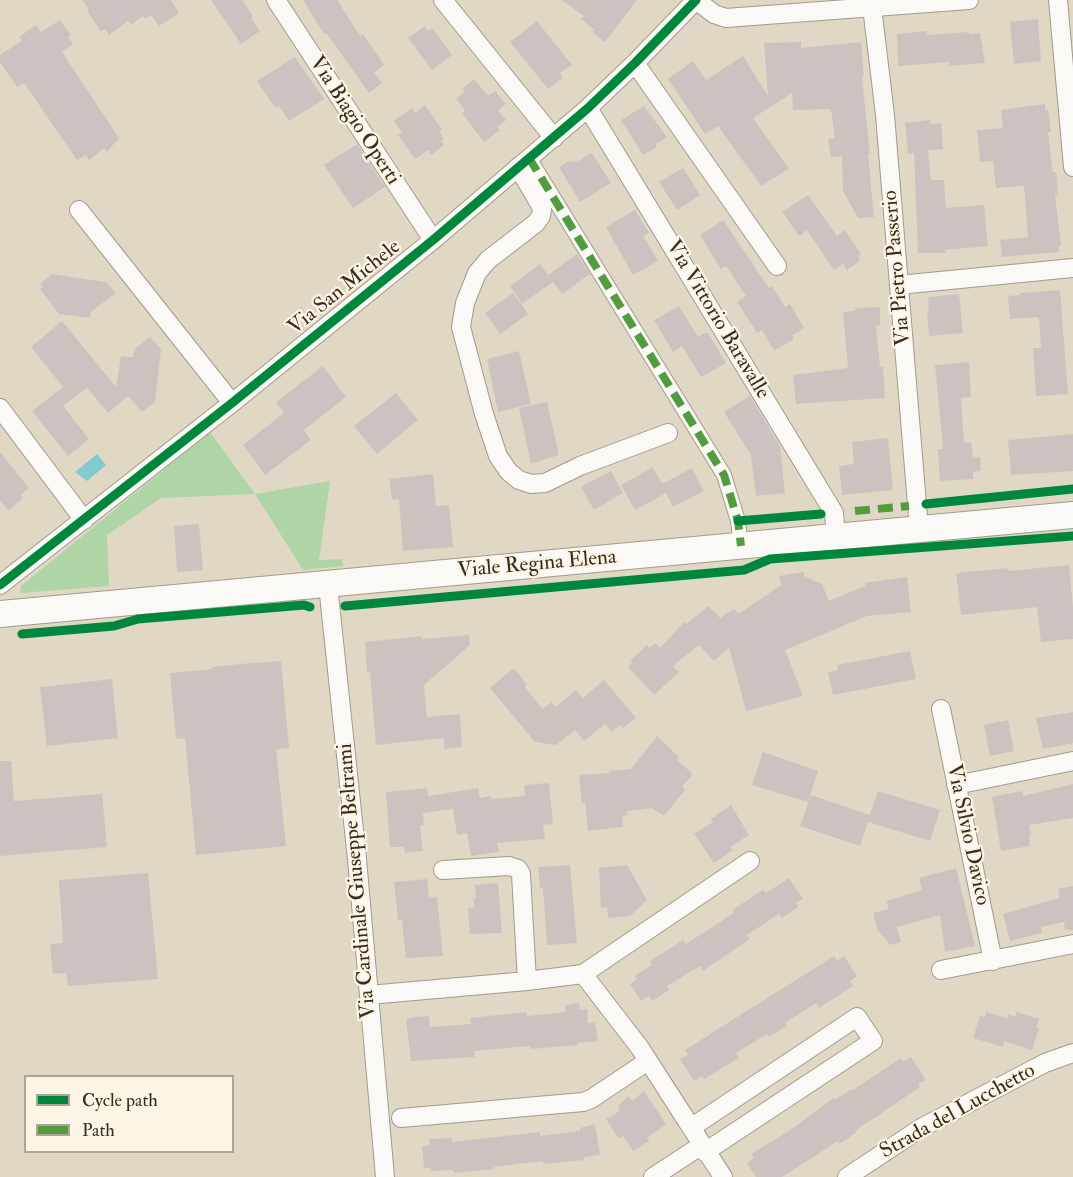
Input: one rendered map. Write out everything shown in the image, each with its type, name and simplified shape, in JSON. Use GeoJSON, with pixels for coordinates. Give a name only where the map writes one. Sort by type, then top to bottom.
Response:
{"type":"FeatureCollection","features":[{"type":"Feature","properties":{"kind":"main road","name":"Viale Regina Elena"},"geometry":{"type":"LineString","coordinates":[[0,614],[741,546],[835,524],[920,529],[1073,515]]}},
{"type":"Feature","properties":{"kind":"street","name":"Via Biagio Operti"},"geometry":{"type":"LineString","coordinates":[[276,0],[432,240]]}},
{"type":"Feature","properties":{"kind":"street"},"geometry":{"type":"LineString","coordinates":[[442,0],[554,138]]}},
{"type":"Feature","properties":{"kind":"street","name":"Via San Michele"},"geometry":{"type":"LineString","coordinates":[[0,585],[232,403],[554,138],[635,63],[696,0]]}},
{"type":"Feature","properties":{"kind":"street"},"geometry":{"type":"LineString","coordinates":[[696,0],[714,14],[726,18],[969,0]]}},
{"type":"Feature","properties":{"kind":"street"},"geometry":{"type":"LineString","coordinates":[[1058,0],[1073,167]]}},
{"type":"Feature","properties":{"kind":"street","name":"Via Pietro Passerio"},"geometry":{"type":"LineString","coordinates":[[872,7],[885,115],[920,529]]}},
{"type":"Feature","properties":{"kind":"street"},"geometry":{"type":"LineString","coordinates":[[635,63],[777,266]]}},
{"type":"Feature","properties":{"kind":"street","name":"Via Vittorio Baravalle"},"geometry":{"type":"LineString","coordinates":[[588,108],[835,524]]}},
{"type":"Feature","properties":{"kind":"street"},"geometry":{"type":"LineString","coordinates":[[524,163],[542,208],[541,216],[536,223],[488,260],[477,273],[465,303],[461,327],[484,414],[498,456],[509,472],[519,480],[531,484],[545,483],[580,466],[668,433]]}},
{"type":"Feature","properties":{"kind":"street"},"geometry":{"type":"LineString","coordinates":[[524,163],[724,475],[738,520],[741,546]]}},
{"type":"Feature","properties":{"kind":"street"},"geometry":{"type":"LineString","coordinates":[[79,210],[232,403]]}},
{"type":"Feature","properties":{"kind":"street"},"geometry":{"type":"LineString","coordinates":[[899,285],[1073,268]]}},
{"type":"Feature","properties":{"kind":"street"},"geometry":{"type":"LineString","coordinates":[[0,408],[84,520]]}},
{"type":"Feature","properties":{"kind":"street","name":"Via Cardinale Giuseppe Beltrami"},"geometry":{"type":"LineString","coordinates":[[328,585],[385,1177]]}},
{"type":"Feature","properties":{"kind":"street","name":"Via Silvio Davico"},"geometry":{"type":"LineString","coordinates":[[941,709],[993,961]]}},
{"type":"Feature","properties":{"kind":"street"},"geometry":{"type":"LineString","coordinates":[[956,785],[1073,761]]}},
{"type":"Feature","properties":{"kind":"street"},"geometry":{"type":"LineString","coordinates":[[369,995],[583,974],[750,861]]}},
{"type":"Feature","properties":{"kind":"street"},"geometry":{"type":"LineString","coordinates":[[443,870],[509,866],[518,869],[521,874],[527,981]]}},
{"type":"Feature","properties":{"kind":"street"},"geometry":{"type":"LineString","coordinates":[[940,970],[1073,944]]}},
{"type":"Feature","properties":{"kind":"street"},"geometry":{"type":"LineString","coordinates":[[583,974],[648,1061],[723,1177]]}},
{"type":"Feature","properties":{"kind":"street"},"geometry":{"type":"LineString","coordinates":[[653,1177],[704,1148],[873,1041],[857,1017],[692,1126]]}},
{"type":"Feature","properties":{"kind":"street","name":"Strada del Lucchetto"},"geometry":{"type":"LineString","coordinates":[[847,1177],[921,1128],[1045,1063],[1073,1053]]}},
{"type":"Feature","properties":{"kind":"street"},"geometry":{"type":"LineString","coordinates":[[400,1118],[583,1102],[648,1061]]}},
{"type":"Feature","properties":{"kind":"green space"},"geometry":{"type":"Polygon","coordinates":[[[210,432],[255,494],[161,498],[107,535],[109,586],[20,593],[21,586],[210,432]]]}},
{"type":"Feature","properties":{"kind":"green space"},"geometry":{"type":"Polygon","coordinates":[[[330,481],[319,560],[342,559],[343,566],[303,570],[255,494],[330,481]]]}},
{"type":"Feature","properties":{"kind":"water"},"geometry":{"type":"Polygon","coordinates":[[[97,454],[106,465],[87,481],[75,472],[97,454]]]}},
{"type":"Feature","properties":{"kind":"building"},"geometry":{"type":"Polygon","coordinates":[[[82,0],[171,0],[179,13],[159,26],[151,15],[146,19],[143,16],[131,25],[128,21],[109,35],[105,29],[101,31],[82,0]]]}},
{"type":"Feature","properties":{"kind":"building"},"geometry":{"type":"Polygon","coordinates":[[[211,0],[242,0],[260,31],[241,44],[211,0]]]}},
{"type":"Feature","properties":{"kind":"building"},"geometry":{"type":"Polygon","coordinates":[[[303,0],[337,0],[360,36],[363,34],[384,65],[374,72],[382,83],[369,93],[326,33],[324,34],[303,0]]]}},
{"type":"Feature","properties":{"kind":"building"},"geometry":{"type":"Polygon","coordinates":[[[562,0],[637,0],[605,42],[581,19],[584,16],[562,0]]]}},
{"type":"Feature","properties":{"kind":"building"},"geometry":{"type":"Polygon","coordinates":[[[1038,19],[1041,61],[1014,64],[1010,22],[1038,19]]]}},
{"type":"Feature","properties":{"kind":"building"},"geometry":{"type":"Polygon","coordinates":[[[60,20],[71,35],[68,38],[73,44],[62,52],[119,138],[107,152],[104,148],[89,160],[86,155],[77,160],[24,83],[17,87],[0,62],[0,55],[22,41],[19,37],[36,25],[41,32],[60,20]]]}},
{"type":"Feature","properties":{"kind":"building"},"geometry":{"type":"Polygon","coordinates":[[[537,21],[572,65],[560,73],[563,78],[548,89],[510,42],[537,21]]]}},
{"type":"Feature","properties":{"kind":"building"},"geometry":{"type":"Polygon","coordinates":[[[425,26],[428,31],[432,28],[452,55],[432,70],[408,38],[425,26]]]}},
{"type":"Feature","properties":{"kind":"building"},"geometry":{"type":"Polygon","coordinates":[[[927,31],[927,35],[980,33],[985,63],[949,66],[949,62],[898,66],[897,34],[927,31]]]}},
{"type":"Feature","properties":{"kind":"building"},"geometry":{"type":"Polygon","coordinates":[[[801,42],[801,48],[861,42],[874,217],[858,218],[843,191],[842,156],[831,157],[828,139],[835,138],[831,109],[793,110],[792,93],[753,118],[789,169],[761,186],[718,126],[705,134],[668,79],[693,61],[706,80],[743,56],[768,96],[764,43],[801,42]]]}},
{"type":"Feature","properties":{"kind":"building"},"geometry":{"type":"Polygon","coordinates":[[[295,57],[324,99],[289,121],[279,106],[275,108],[257,81],[295,57]]]}},
{"type":"Feature","properties":{"kind":"building"},"geometry":{"type":"Polygon","coordinates":[[[474,79],[488,96],[495,91],[506,104],[498,110],[506,120],[497,127],[500,130],[484,142],[462,113],[465,111],[456,98],[465,92],[462,89],[474,79]]]}},
{"type":"Feature","properties":{"kind":"building"},"geometry":{"type":"Polygon","coordinates":[[[1045,104],[1051,132],[1048,132],[1052,168],[1053,172],[1056,172],[1058,195],[1055,195],[1061,246],[1059,246],[1059,252],[1002,257],[1000,240],[1028,237],[1024,186],[996,188],[993,161],[980,162],[977,130],[1003,128],[1001,110],[1045,104]]]}},
{"type":"Feature","properties":{"kind":"building"},"geometry":{"type":"Polygon","coordinates":[[[425,105],[442,130],[439,132],[444,139],[441,141],[444,145],[431,155],[428,150],[415,159],[398,135],[402,132],[394,121],[412,108],[415,113],[425,105]]]}},
{"type":"Feature","properties":{"kind":"building"},"geometry":{"type":"Polygon","coordinates":[[[644,106],[667,137],[656,144],[657,147],[643,155],[621,120],[644,106]]]}},
{"type":"Feature","properties":{"kind":"building"},"geometry":{"type":"Polygon","coordinates":[[[930,120],[931,124],[941,123],[943,149],[928,150],[931,180],[944,180],[946,208],[984,205],[988,246],[945,250],[946,253],[918,253],[914,153],[908,154],[905,123],[930,120]]]}},
{"type":"Feature","properties":{"kind":"building"},"geometry":{"type":"Polygon","coordinates":[[[357,144],[385,187],[353,208],[324,165],[357,144]]]}},
{"type":"Feature","properties":{"kind":"building"},"geometry":{"type":"Polygon","coordinates":[[[592,153],[611,183],[580,202],[559,167],[568,161],[575,162],[592,153]]]}},
{"type":"Feature","properties":{"kind":"building"},"geometry":{"type":"Polygon","coordinates":[[[683,168],[700,195],[677,210],[659,182],[683,168]]]}},
{"type":"Feature","properties":{"kind":"building"},"geometry":{"type":"Polygon","coordinates":[[[808,195],[837,236],[845,230],[861,254],[858,256],[860,261],[847,270],[843,264],[834,270],[807,230],[799,236],[782,212],[808,195]]]}},
{"type":"Feature","properties":{"kind":"building"},"geometry":{"type":"Polygon","coordinates":[[[635,210],[649,233],[643,236],[658,261],[633,275],[606,227],[635,210]]]}},
{"type":"Feature","properties":{"kind":"building"},"geometry":{"type":"Polygon","coordinates":[[[723,220],[769,288],[772,286],[785,307],[790,304],[804,328],[792,335],[794,339],[774,351],[762,330],[757,333],[737,302],[746,296],[726,266],[721,269],[700,235],[723,220]]]}},
{"type":"Feature","properties":{"kind":"building"},"geometry":{"type":"Polygon","coordinates":[[[577,254],[590,274],[562,294],[548,275],[577,254]]]}},
{"type":"Feature","properties":{"kind":"building"},"geometry":{"type":"Polygon","coordinates":[[[540,264],[553,282],[522,304],[510,286],[540,264]]]}},
{"type":"Feature","properties":{"kind":"building"},"geometry":{"type":"Polygon","coordinates":[[[52,274],[106,282],[116,293],[91,312],[90,318],[59,314],[40,289],[43,287],[40,284],[52,274]]]}},
{"type":"Feature","properties":{"kind":"building"},"geometry":{"type":"Polygon","coordinates":[[[1060,290],[1068,394],[1036,396],[1033,348],[1041,348],[1039,317],[1010,319],[1008,296],[1060,290]]]}},
{"type":"Feature","properties":{"kind":"building"},"geometry":{"type":"Polygon","coordinates":[[[513,293],[528,314],[500,334],[485,313],[513,293]]]}},
{"type":"Feature","properties":{"kind":"building"},"geometry":{"type":"Polygon","coordinates":[[[959,294],[963,333],[929,336],[928,297],[959,294]]]}},
{"type":"Feature","properties":{"kind":"building"},"geometry":{"type":"Polygon","coordinates":[[[679,306],[698,337],[707,332],[726,363],[701,377],[682,346],[673,352],[654,320],[679,306]]]}},
{"type":"Feature","properties":{"kind":"building"},"geometry":{"type":"Polygon","coordinates":[[[880,307],[880,325],[876,326],[880,367],[883,367],[885,398],[796,404],[793,375],[848,368],[843,312],[855,311],[855,308],[880,307]]]}},
{"type":"Feature","properties":{"kind":"building"},"geometry":{"type":"Polygon","coordinates":[[[62,321],[116,387],[121,356],[133,357],[135,349],[150,337],[161,349],[155,402],[142,412],[128,396],[108,413],[87,388],[63,406],[89,439],[68,456],[32,411],[63,387],[31,347],[62,321]]]}},
{"type":"Feature","properties":{"kind":"building"},"geometry":{"type":"Polygon","coordinates":[[[519,351],[531,404],[498,412],[487,359],[519,351]]]}},
{"type":"Feature","properties":{"kind":"building"},"geometry":{"type":"Polygon","coordinates":[[[969,362],[971,397],[961,398],[964,443],[971,442],[973,458],[980,457],[981,471],[973,472],[973,479],[940,481],[938,449],[943,449],[935,365],[969,362]]]}},
{"type":"Feature","properties":{"kind":"building"},"geometry":{"type":"Polygon","coordinates":[[[323,366],[346,397],[304,430],[311,440],[265,475],[243,445],[284,413],[276,402],[323,366]]]}},
{"type":"Feature","properties":{"kind":"building"},"geometry":{"type":"Polygon","coordinates":[[[396,393],[418,420],[377,454],[354,426],[396,393]]]}},
{"type":"Feature","properties":{"kind":"building"},"geometry":{"type":"Polygon","coordinates":[[[750,396],[780,446],[785,493],[756,496],[751,455],[724,412],[750,396]]]}},
{"type":"Feature","properties":{"kind":"building"},"geometry":{"type":"Polygon","coordinates":[[[547,402],[559,455],[531,464],[519,408],[547,402]]]}},
{"type":"Feature","properties":{"kind":"building"},"geometry":{"type":"Polygon","coordinates":[[[1073,434],[1073,471],[1011,475],[1008,440],[1073,434]]]}},
{"type":"Feature","properties":{"kind":"building"},"geometry":{"type":"Polygon","coordinates":[[[888,438],[893,490],[842,495],[839,466],[854,464],[852,442],[888,438]]]}},
{"type":"Feature","properties":{"kind":"building"},"geometry":{"type":"Polygon","coordinates":[[[0,452],[29,488],[21,495],[23,498],[8,511],[0,500],[0,452]]]}},
{"type":"Feature","properties":{"kind":"building"},"geometry":{"type":"Polygon","coordinates":[[[653,467],[662,484],[692,468],[704,491],[673,507],[666,493],[635,510],[621,485],[653,467]]]}},
{"type":"Feature","properties":{"kind":"building"},"geometry":{"type":"Polygon","coordinates":[[[611,471],[623,493],[594,510],[581,487],[611,471]]]}},
{"type":"Feature","properties":{"kind":"building"},"geometry":{"type":"Polygon","coordinates":[[[433,474],[436,506],[449,505],[453,547],[403,551],[399,499],[392,500],[389,479],[433,474]]]}},
{"type":"Feature","properties":{"kind":"building"},"geometry":{"type":"Polygon","coordinates":[[[199,524],[203,570],[177,572],[174,526],[199,524]]]}},
{"type":"Feature","properties":{"kind":"building"},"geometry":{"type":"Polygon","coordinates":[[[1069,565],[1073,639],[1041,642],[1037,607],[961,615],[956,573],[1069,565]]]}},
{"type":"Feature","properties":{"kind":"building"},"geometry":{"type":"Polygon","coordinates":[[[804,572],[804,576],[822,584],[829,601],[865,586],[865,583],[907,577],[911,612],[867,616],[785,650],[803,696],[746,711],[729,647],[714,661],[699,645],[673,666],[679,672],[654,695],[628,667],[632,663],[630,661],[647,645],[649,648],[656,643],[660,648],[684,622],[686,624],[709,606],[720,618],[734,609],[739,614],[781,585],[779,576],[804,572]]]}},
{"type":"Feature","properties":{"kind":"building"},"geometry":{"type":"Polygon","coordinates":[[[469,635],[470,645],[424,685],[427,717],[460,714],[462,747],[444,749],[444,738],[376,745],[365,642],[422,636],[422,639],[469,635]]]}},
{"type":"Feature","properties":{"kind":"building"},"geometry":{"type":"Polygon","coordinates":[[[910,651],[916,679],[833,695],[828,672],[838,670],[837,665],[910,651]]]}},
{"type":"Feature","properties":{"kind":"building"},"geometry":{"type":"Polygon","coordinates":[[[281,661],[289,748],[276,749],[286,846],[196,855],[185,738],[176,739],[170,673],[281,661]]]}},
{"type":"Feature","properties":{"kind":"building"},"geometry":{"type":"Polygon","coordinates":[[[514,668],[542,709],[552,702],[556,707],[576,690],[583,698],[604,680],[636,718],[622,729],[620,725],[612,732],[605,724],[584,741],[575,730],[556,745],[535,742],[490,688],[514,668]]]}},
{"type":"Feature","properties":{"kind":"building"},"geometry":{"type":"Polygon","coordinates":[[[112,679],[118,738],[47,746],[40,687],[112,679]]]}},
{"type":"Feature","properties":{"kind":"building"},"geometry":{"type":"Polygon","coordinates":[[[1073,712],[1073,743],[1043,749],[1036,718],[1073,712]]]}},
{"type":"Feature","properties":{"kind":"building"},"geometry":{"type":"Polygon","coordinates":[[[1008,720],[1014,751],[990,756],[984,725],[1008,720]]]}},
{"type":"Feature","properties":{"kind":"building"},"geometry":{"type":"Polygon","coordinates":[[[657,736],[679,757],[677,760],[693,774],[682,787],[685,790],[664,816],[652,808],[627,811],[628,815],[622,816],[623,827],[588,831],[579,775],[631,769],[657,736]]]}},
{"type":"Feature","properties":{"kind":"building"},"geometry":{"type":"Polygon","coordinates":[[[763,752],[818,771],[808,802],[752,785],[763,752]]]}},
{"type":"Feature","properties":{"kind":"building"},"geometry":{"type":"Polygon","coordinates":[[[0,761],[11,761],[14,801],[102,794],[107,847],[0,856],[0,761]]]}},
{"type":"Feature","properties":{"kind":"building"},"geometry":{"type":"Polygon","coordinates":[[[549,783],[553,824],[543,825],[545,839],[497,843],[499,852],[471,856],[467,833],[457,835],[453,809],[423,813],[424,825],[420,826],[423,851],[405,853],[404,847],[390,847],[386,792],[427,788],[428,796],[478,788],[480,798],[491,796],[491,799],[525,796],[524,785],[549,783]]]}},
{"type":"Feature","properties":{"kind":"building"},"geometry":{"type":"Polygon","coordinates":[[[1073,784],[1073,818],[1029,825],[1030,846],[1001,851],[992,797],[1022,791],[1023,796],[1073,784]]]}},
{"type":"Feature","properties":{"kind":"building"},"geometry":{"type":"Polygon","coordinates":[[[878,791],[940,810],[930,841],[868,822],[860,846],[800,826],[811,795],[870,815],[878,791]]]}},
{"type":"Feature","properties":{"kind":"building"},"geometry":{"type":"Polygon","coordinates":[[[731,805],[749,835],[730,847],[733,850],[714,863],[694,834],[713,822],[711,819],[731,805]]]}},
{"type":"Feature","properties":{"kind":"building"},"geometry":{"type":"Polygon","coordinates":[[[570,865],[577,943],[547,945],[543,888],[540,888],[538,867],[570,865]]]}},
{"type":"Feature","properties":{"kind":"building"},"geometry":{"type":"Polygon","coordinates":[[[627,865],[647,900],[630,916],[608,918],[607,907],[601,908],[599,868],[627,865]]]}},
{"type":"Feature","properties":{"kind":"building"},"geometry":{"type":"Polygon","coordinates":[[[956,868],[975,946],[945,952],[940,915],[897,927],[901,942],[890,945],[877,929],[873,913],[889,909],[886,901],[922,890],[919,878],[956,868]]]}},
{"type":"Feature","properties":{"kind":"building"},"geometry":{"type":"Polygon","coordinates":[[[148,873],[158,979],[68,986],[66,973],[53,974],[50,944],[63,943],[59,880],[148,873]]]}},
{"type":"Feature","properties":{"kind":"building"},"geometry":{"type":"Polygon","coordinates":[[[789,878],[803,899],[796,903],[798,907],[782,918],[779,914],[747,935],[750,939],[703,971],[700,966],[667,986],[669,990],[652,1001],[649,996],[641,1001],[630,984],[637,979],[635,976],[652,965],[650,961],[683,940],[686,944],[734,913],[732,910],[763,890],[766,893],[789,878]]]}},
{"type":"Feature","properties":{"kind":"building"},"geometry":{"type":"Polygon","coordinates":[[[427,879],[429,898],[437,897],[443,956],[406,958],[402,920],[398,920],[394,882],[427,879]]]}},
{"type":"Feature","properties":{"kind":"building"},"geometry":{"type":"Polygon","coordinates":[[[498,883],[502,933],[470,934],[468,908],[474,907],[475,885],[498,883]]]}},
{"type":"Feature","properties":{"kind":"building"},"geometry":{"type":"Polygon","coordinates":[[[1073,886],[1073,930],[1065,930],[1064,922],[1041,927],[1042,933],[1010,941],[1003,914],[1059,898],[1058,889],[1073,886]]]}},
{"type":"Feature","properties":{"kind":"building"},"geometry":{"type":"Polygon","coordinates":[[[834,956],[837,961],[844,956],[857,976],[850,981],[853,986],[819,1008],[816,1003],[785,1023],[787,1026],[769,1037],[767,1034],[736,1053],[739,1058],[704,1079],[702,1076],[694,1081],[680,1059],[688,1055],[685,1050],[834,956]]]}},
{"type":"Feature","properties":{"kind":"building"},"geometry":{"type":"Polygon","coordinates":[[[579,1003],[580,1010],[587,1009],[588,1023],[595,1022],[598,1041],[531,1049],[530,1046],[474,1051],[475,1057],[411,1061],[406,1020],[412,1017],[429,1016],[430,1027],[471,1024],[470,1018],[526,1012],[527,1016],[566,1012],[565,1005],[579,1003]]]}},
{"type":"Feature","properties":{"kind":"building"},"geometry":{"type":"Polygon","coordinates":[[[986,1012],[1007,1018],[1008,1014],[1015,1017],[1017,1012],[1039,1019],[1036,1027],[1039,1028],[1032,1050],[1004,1041],[1003,1047],[973,1038],[980,1016],[985,1017],[986,1012]]]}},
{"type":"Feature","properties":{"kind":"building"},"geometry":{"type":"Polygon","coordinates":[[[911,1057],[926,1080],[918,1084],[920,1087],[855,1131],[856,1133],[839,1144],[838,1141],[782,1177],[756,1177],[747,1163],[754,1158],[751,1154],[792,1129],[833,1098],[835,1100],[853,1090],[901,1058],[904,1062],[911,1057]]]}},
{"type":"Feature","properties":{"kind":"building"},"geometry":{"type":"Polygon","coordinates":[[[644,1091],[666,1124],[647,1138],[649,1141],[633,1151],[623,1136],[619,1139],[606,1119],[620,1111],[618,1106],[629,1096],[632,1101],[644,1091]]]}},
{"type":"Feature","properties":{"kind":"building"},"geometry":{"type":"Polygon","coordinates":[[[595,1124],[600,1155],[584,1157],[584,1160],[543,1164],[543,1161],[454,1173],[453,1170],[431,1171],[431,1168],[424,1168],[422,1146],[430,1145],[429,1139],[452,1138],[452,1142],[540,1132],[540,1136],[580,1131],[580,1128],[595,1124]]]}},
{"type":"Feature","properties":{"kind":"marked path"},"geometry":{"type":"LineString","coordinates":[[529,158],[724,475],[738,521],[741,546]]}},
{"type":"Feature","properties":{"kind":"marked path"},"geometry":{"type":"LineString","coordinates":[[855,511],[909,506]]}},
{"type":"Feature","properties":{"kind":"cycle path"},"geometry":{"type":"LineString","coordinates":[[0,585],[232,403],[433,240],[588,108],[696,0]]}},
{"type":"Feature","properties":{"kind":"cycle path"},"geometry":{"type":"LineString","coordinates":[[926,504],[1073,489]]}},
{"type":"Feature","properties":{"kind":"cycle path"},"geometry":{"type":"LineString","coordinates":[[738,521],[821,514]]}},
{"type":"Feature","properties":{"kind":"cycle path"},"geometry":{"type":"LineString","coordinates":[[345,606],[744,570],[770,559],[1073,536]]}},
{"type":"Feature","properties":{"kind":"cycle path"},"geometry":{"type":"LineString","coordinates":[[22,634],[114,626],[138,619],[304,605],[310,607]]}}]}
